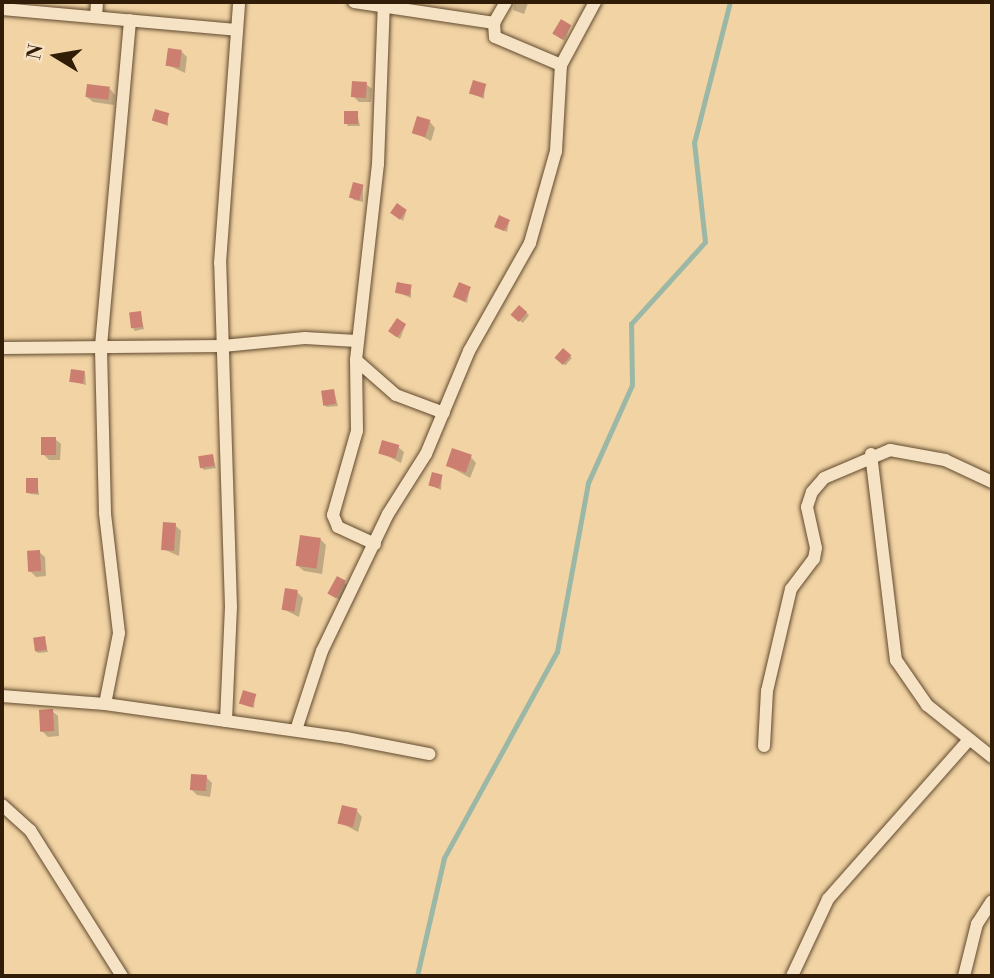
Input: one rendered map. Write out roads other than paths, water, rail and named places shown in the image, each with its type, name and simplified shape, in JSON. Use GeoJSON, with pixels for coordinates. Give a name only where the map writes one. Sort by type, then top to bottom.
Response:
{"type":"FeatureCollection","features":[{"type":"Feature","properties":{"kind":"street"},"geometry":{"type":"LineString","coordinates":[[96,17],[97,2]]}},
{"type":"Feature","properties":{"kind":"street"},"geometry":{"type":"LineString","coordinates":[[226,720],[230,607],[220,263],[239,2]]}},
{"type":"Feature","properties":{"kind":"street"},"geometry":{"type":"LineString","coordinates":[[354,2],[384,3],[494,23]]}},
{"type":"Feature","properties":{"kind":"street"},"geometry":{"type":"LineString","coordinates":[[506,2],[494,23],[495,37],[501,42],[561,65]]}},
{"type":"Feature","properties":{"kind":"street"},"geometry":{"type":"LineString","coordinates":[[296,730],[322,651],[375,544],[426,454],[469,351],[530,243],[542,211],[556,151],[561,65],[595,2]]}},
{"type":"Feature","properties":{"kind":"street"},"geometry":{"type":"LineString","coordinates":[[375,544],[333,522],[356,431],[357,341],[378,164],[384,3]]}},
{"type":"Feature","properties":{"kind":"street"},"geometry":{"type":"LineString","coordinates":[[2,9],[236,30]]}},
{"type":"Feature","properties":{"kind":"street"},"geometry":{"type":"LineString","coordinates":[[106,704],[119,634],[105,513],[101,346],[130,20]]}},
{"type":"Feature","properties":{"kind":"street"},"geometry":{"type":"LineString","coordinates":[[2,348],[223,346],[304,338],[357,341]]}},
{"type":"Feature","properties":{"kind":"street"},"geometry":{"type":"LineString","coordinates":[[356,360],[396,395],[444,413]]}},
{"type":"Feature","properties":{"kind":"street"},"geometry":{"type":"LineString","coordinates":[[764,746],[767,691],[791,589],[814,559],[816,548],[807,506],[824,478],[871,454],[890,450],[927,455],[992,482]]}},
{"type":"Feature","properties":{"kind":"street"},"geometry":{"type":"LineString","coordinates":[[871,454],[897,660],[927,705],[967,742],[992,757]]}},
{"type":"Feature","properties":{"kind":"street"},"geometry":{"type":"LineString","coordinates":[[2,696],[106,704],[226,720],[429,754]]}},
{"type":"Feature","properties":{"kind":"street"},"geometry":{"type":"LineString","coordinates":[[792,976],[828,899],[967,742]]}},
{"type":"Feature","properties":{"kind":"street"},"geometry":{"type":"LineString","coordinates":[[2,805],[30,830],[122,976]]}},
{"type":"Feature","properties":{"kind":"street"},"geometry":{"type":"LineString","coordinates":[[961,975],[977,924],[992,901]]}},
{"type":"Feature","properties":{"kind":"waterway"},"geometry":{"type":"LineString","coordinates":[[417,976],[444,858],[557,652],[588,483],[632,385],[631,324],[705,242],[694,143],[730,2]]}}]}
